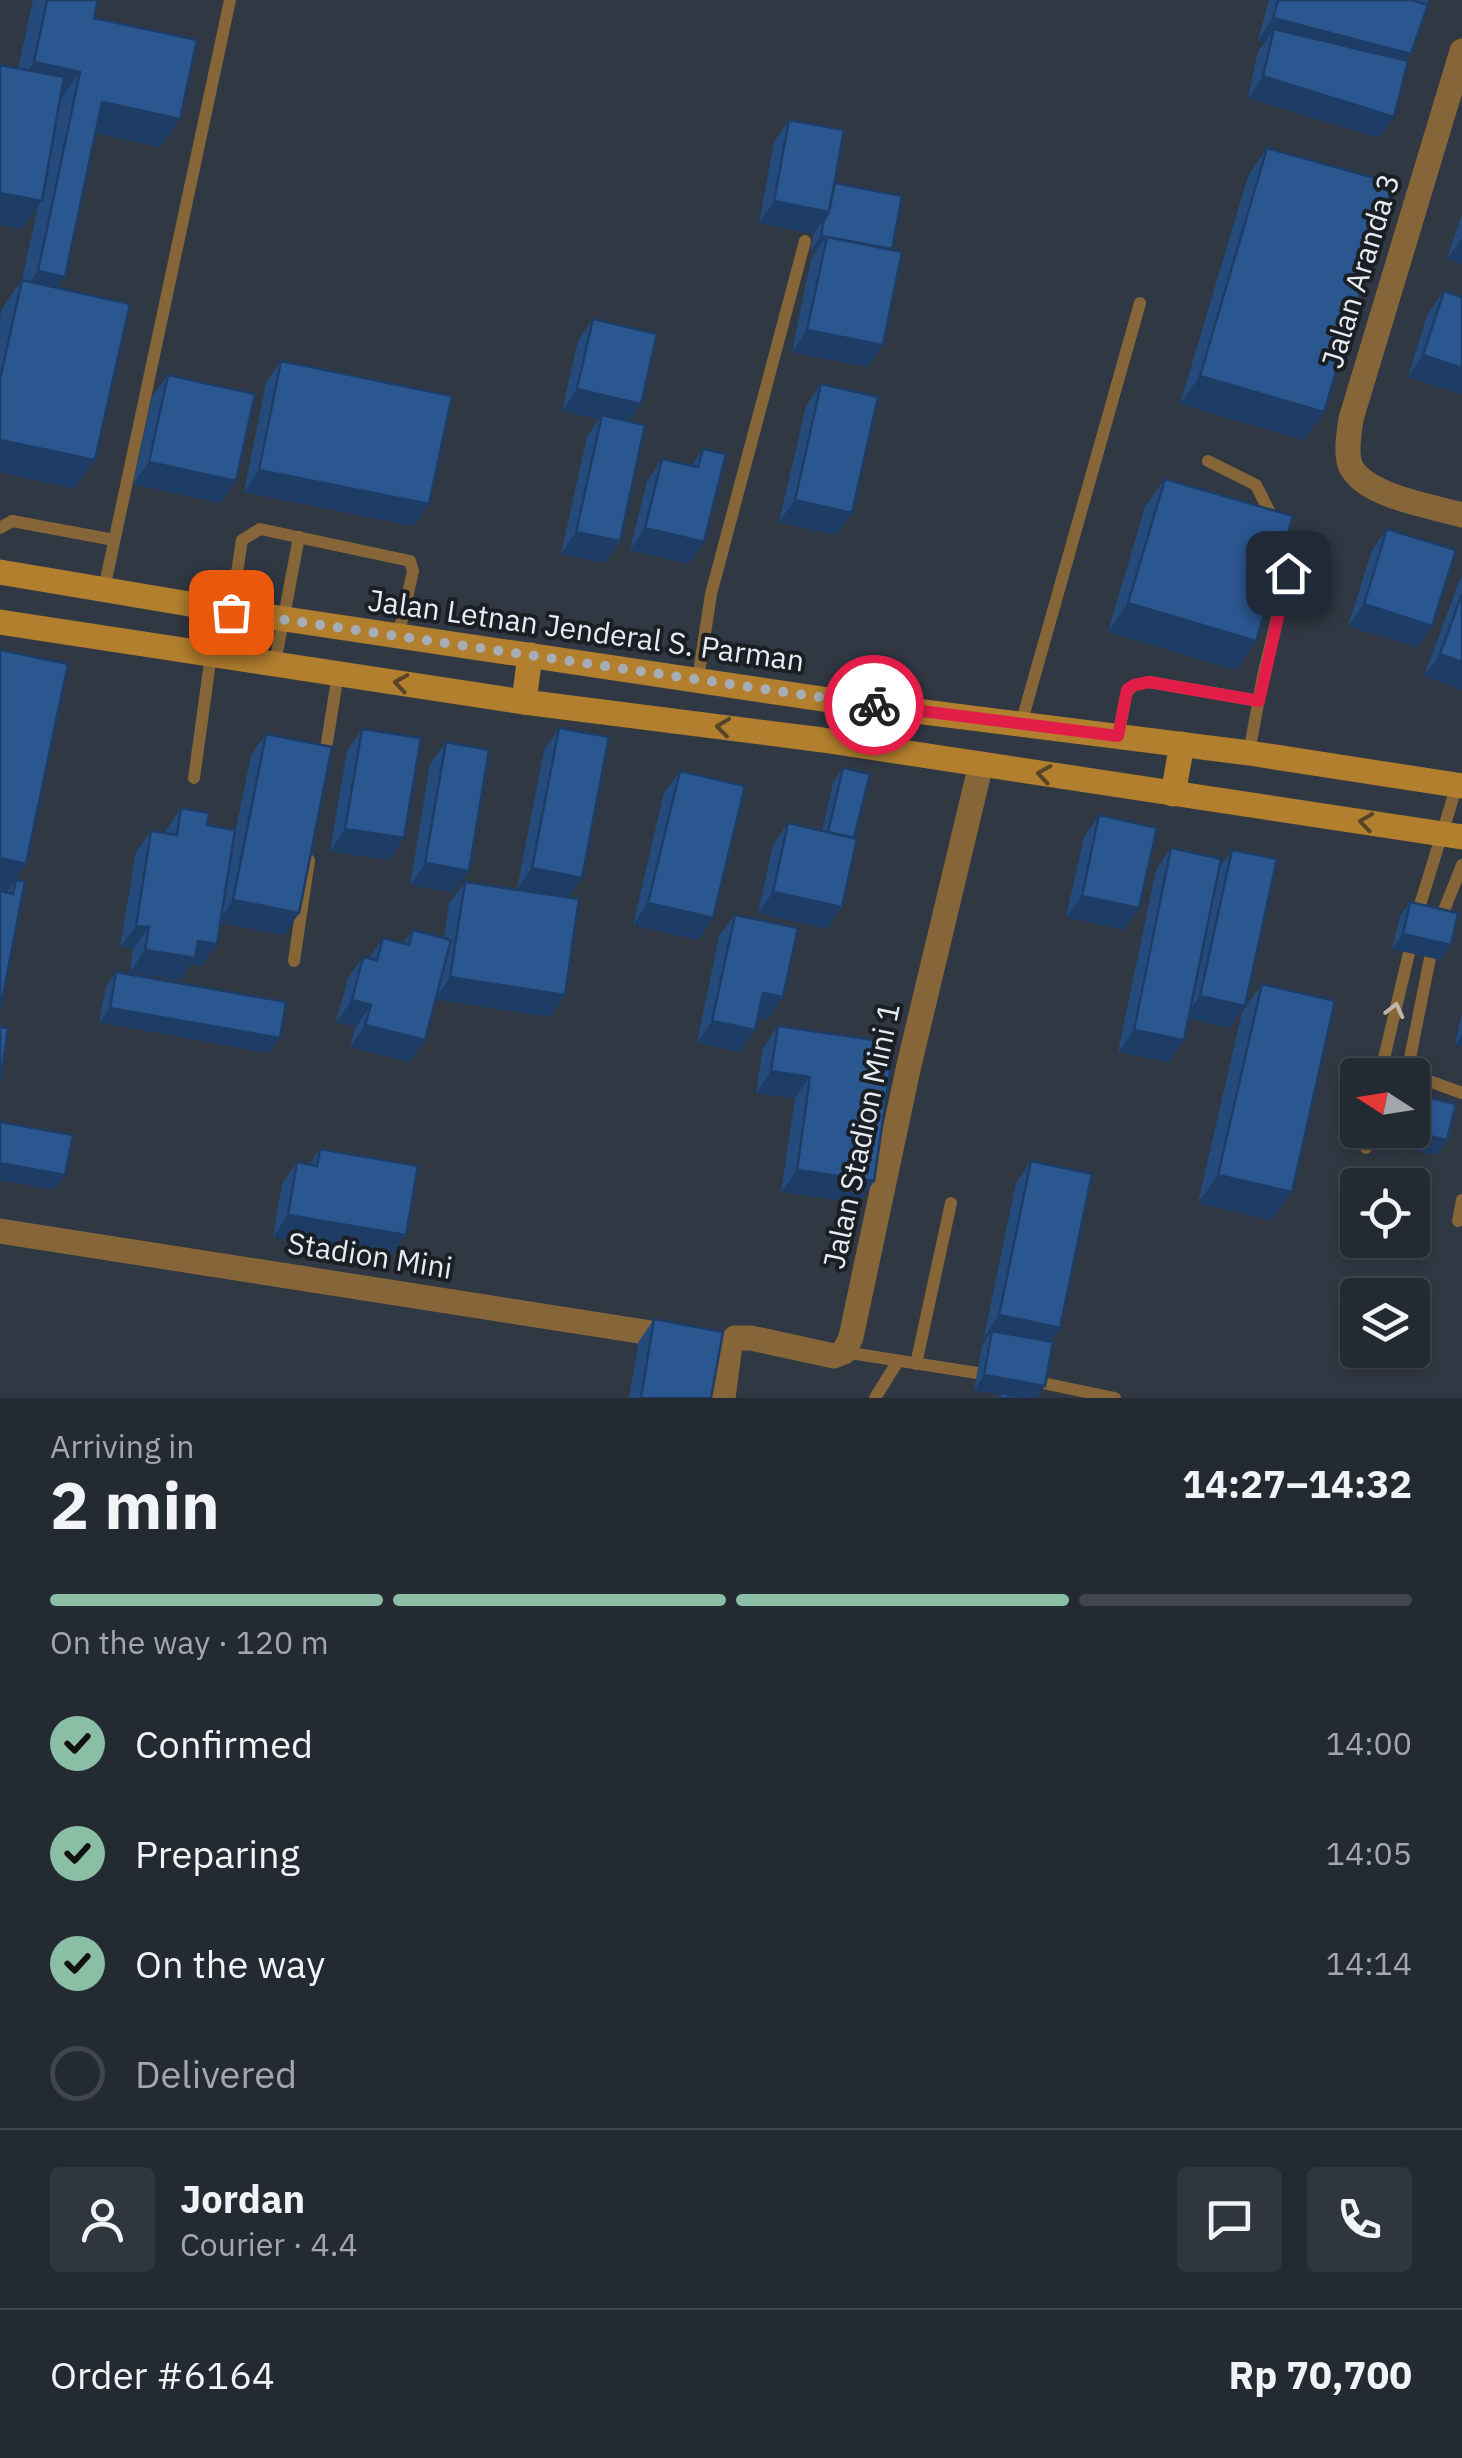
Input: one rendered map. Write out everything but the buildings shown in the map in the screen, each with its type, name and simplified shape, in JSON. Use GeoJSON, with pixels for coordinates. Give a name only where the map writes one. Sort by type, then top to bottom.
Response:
{"type":"FeatureCollection","features":[{"type":"Feature","properties":{"kind":"street","name":"Jalan Aranda 3"},"geometry":{"type":"LineString","coordinates":[[1462,50],[1351,418],[1350,466],[1366,482],[1388,494],[1462,515]]}},
{"type":"Feature","properties":{"kind":"street","name":"Jalan Letnan Jenderal S. Parman"},"geometry":{"type":"LineString","coordinates":[[0,572],[231,612],[829,700],[1249,753],[1459,786]]}},
{"type":"Feature","properties":{"kind":"street"},"geometry":{"type":"LineString","coordinates":[[0,622],[524,702],[823,740],[1452,835]]}},
{"type":"Feature","properties":{"kind":"street"},"geometry":{"type":"LineString","coordinates":[[524,702],[530,655]]}},
{"type":"Feature","properties":{"kind":"street"},"geometry":{"type":"LineString","coordinates":[[823,740],[829,700]]}},
{"type":"Feature","properties":{"kind":"street"},"geometry":{"type":"LineString","coordinates":[[1174,794],[1182,744]]}},
{"type":"Feature","properties":{"kind":"street","name":"Jalan Stadion Mini 1"},"geometry":{"type":"LineString","coordinates":[[844,1352],[851,1337],[909,1065],[981,764]]}},
{"type":"Feature","properties":{"kind":"street","name":"Stadion Mini"},"geometry":{"type":"LineString","coordinates":[[0,1231],[730,1345]]}},
{"type":"Feature","properties":{"kind":"street"},"geometry":{"type":"LineString","coordinates":[[723,1398],[730,1345],[742,1337],[834,1356],[844,1352]]}},
{"type":"Feature","properties":{"kind":"lane"},"geometry":{"type":"LineString","coordinates":[[104,589],[230,0]]}},
{"type":"Feature","properties":{"kind":"lane"},"geometry":{"type":"LineString","coordinates":[[698,679],[712,594],[805,241]]}},
{"type":"Feature","properties":{"kind":"lane"},"geometry":{"type":"LineString","coordinates":[[1021,724],[1140,303]]}},
{"type":"Feature","properties":{"kind":"lane"},"geometry":{"type":"LineString","coordinates":[[1208,461],[1256,485],[1273,518],[1288,573],[1249,753]]}},
{"type":"Feature","properties":{"kind":"lane"},"geometry":{"type":"LineString","coordinates":[[0,528],[12,521],[22,522],[114,540]]}},
{"type":"Feature","properties":{"kind":"lane"},"geometry":{"type":"LineString","coordinates":[[231,612],[242,540],[260,529],[410,561],[413,571],[398,636]]}},
{"type":"Feature","properties":{"kind":"lane"},"geometry":{"type":"LineString","coordinates":[[276,663],[300,537]]}},
{"type":"Feature","properties":{"kind":"lane"},"geometry":{"type":"LineString","coordinates":[[194,778],[210,655]]}},
{"type":"Feature","properties":{"kind":"lane"},"geometry":{"type":"LineString","coordinates":[[322,777],[338,674]]}},
{"type":"Feature","properties":{"kind":"lane"},"geometry":{"type":"LineString","coordinates":[[1118,736],[1127,690],[1134,685],[1149,682],[1259,701]]}},
{"type":"Feature","properties":{"kind":"lane"},"geometry":{"type":"LineString","coordinates":[[1416,920],[1452,835],[1459,786]]}},
{"type":"Feature","properties":{"kind":"lane"},"geometry":{"type":"LineString","coordinates":[[294,961],[311,850]]}},
{"type":"Feature","properties":{"kind":"lane"},"geometry":{"type":"LineString","coordinates":[[1438,925],[1462,865]]}},
{"type":"Feature","properties":{"kind":"lane"},"geometry":{"type":"LineString","coordinates":[[1384,1058],[1409,953]]}},
{"type":"Feature","properties":{"kind":"lane"},"geometry":{"type":"LineString","coordinates":[[1411,1058],[1430,958]]}},
{"type":"Feature","properties":{"kind":"lane"},"geometry":{"type":"LineString","coordinates":[[1430,1081],[1462,1093]]}},
{"type":"Feature","properties":{"kind":"lane"},"geometry":{"type":"LineString","coordinates":[[1458,1221],[1462,1200]]}},
{"type":"Feature","properties":{"kind":"lane"},"geometry":{"type":"LineString","coordinates":[[916,1364],[951,1203]]}},
{"type":"Feature","properties":{"kind":"lane"},"geometry":{"type":"LineString","coordinates":[[844,1352],[977,1373]]}},
{"type":"Feature","properties":{"kind":"lane"},"geometry":{"type":"LineString","coordinates":[[875,1398],[898,1361]]}},
{"type":"Feature","properties":{"kind":"lane"},"geometry":{"type":"LineString","coordinates":[[1038,1382],[1115,1398]]}},
{"type":"Feature","properties":{"kind":"way so far"},"geometry":{"type":"LineString","coordinates":[[231,612],[874,705]]}},
{"type":"Feature","properties":{"kind":"route"},"geometry":{"type":"LineString","coordinates":[[874,705],[1118,736],[1123,702],[1127,690],[1134,685],[1149,682],[1259,701],[1288,573]]}}]}
